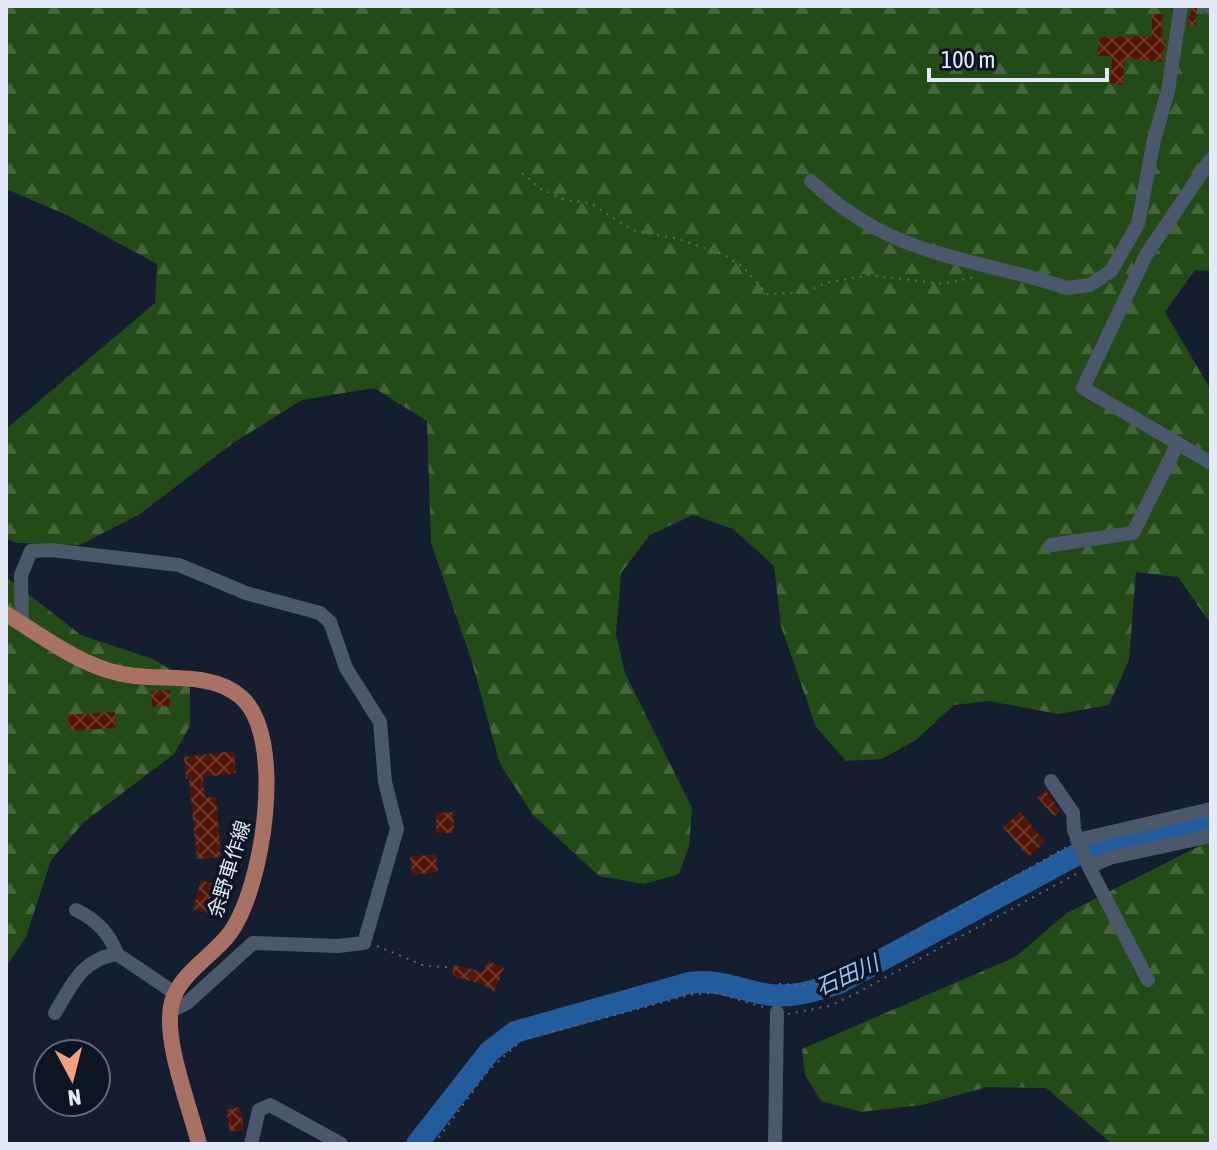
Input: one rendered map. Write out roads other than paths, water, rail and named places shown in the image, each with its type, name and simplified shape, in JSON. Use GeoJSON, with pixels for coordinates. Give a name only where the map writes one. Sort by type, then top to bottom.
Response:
{"type":"FeatureCollection","features":[{"type":"Feature","properties":{"kind":"main road","name":"余野車作線"},"geometry":{"type":"LineString","coordinates":[[6,614],[91,664],[119,674],[207,681],[229,689],[243,699],[263,734],[266,817],[253,873],[230,932],[173,1003]]}},
{"type":"Feature","properties":{"kind":"main road"},"geometry":{"type":"LineString","coordinates":[[173,1003],[174,1046],[199,1144]]}},
{"type":"Feature","properties":{"kind":"street"},"geometry":{"type":"LineString","coordinates":[[811,181],[842,210],[908,246],[1067,288],[1090,285],[1111,271],[1138,224],[1154,140],[1168,91],[1181,6]]}},
{"type":"Feature","properties":{"kind":"street"},"geometry":{"type":"LineString","coordinates":[[1211,159],[1146,255],[1083,388],[1211,463]]}},
{"type":"Feature","properties":{"kind":"street"},"geometry":{"type":"LineString","coordinates":[[1051,545],[1133,533],[1177,445]]}},
{"type":"Feature","properties":{"kind":"street"},"geometry":{"type":"LineString","coordinates":[[22,623],[21,575],[26,555],[31,551],[51,550],[179,565],[246,593],[320,613],[330,622],[346,668],[380,722],[385,782],[397,829],[364,943],[253,943],[187,1003],[173,1003],[117,954],[113,942],[91,917],[76,910]]}},
{"type":"Feature","properties":{"kind":"street"},"geometry":{"type":"LineString","coordinates":[[1051,781],[1073,813],[1077,840],[1089,867],[1148,980]]}},
{"type":"Feature","properties":{"kind":"street"},"geometry":{"type":"LineString","coordinates":[[1077,840],[1211,809]]}},
{"type":"Feature","properties":{"kind":"street"},"geometry":{"type":"LineString","coordinates":[[1089,867],[1109,858],[1211,836]]}},
{"type":"Feature","properties":{"kind":"street"},"geometry":{"type":"LineString","coordinates":[[55,1013],[80,971],[117,954]]}},
{"type":"Feature","properties":{"kind":"street"},"geometry":{"type":"LineString","coordinates":[[775,1144],[777,1012]]}},
{"type":"Feature","properties":{"kind":"street"},"geometry":{"type":"LineString","coordinates":[[251,1144],[259,1110],[270,1105],[341,1144]]}},
{"type":"Feature","properties":{"kind":"waterway","name":"石田川"},"geometry":{"type":"LineString","coordinates":[[417,1144],[489,1052],[515,1032],[689,983],[718,983],[783,996],[830,986],[1076,855],[1115,842],[1211,819]]}}]}
